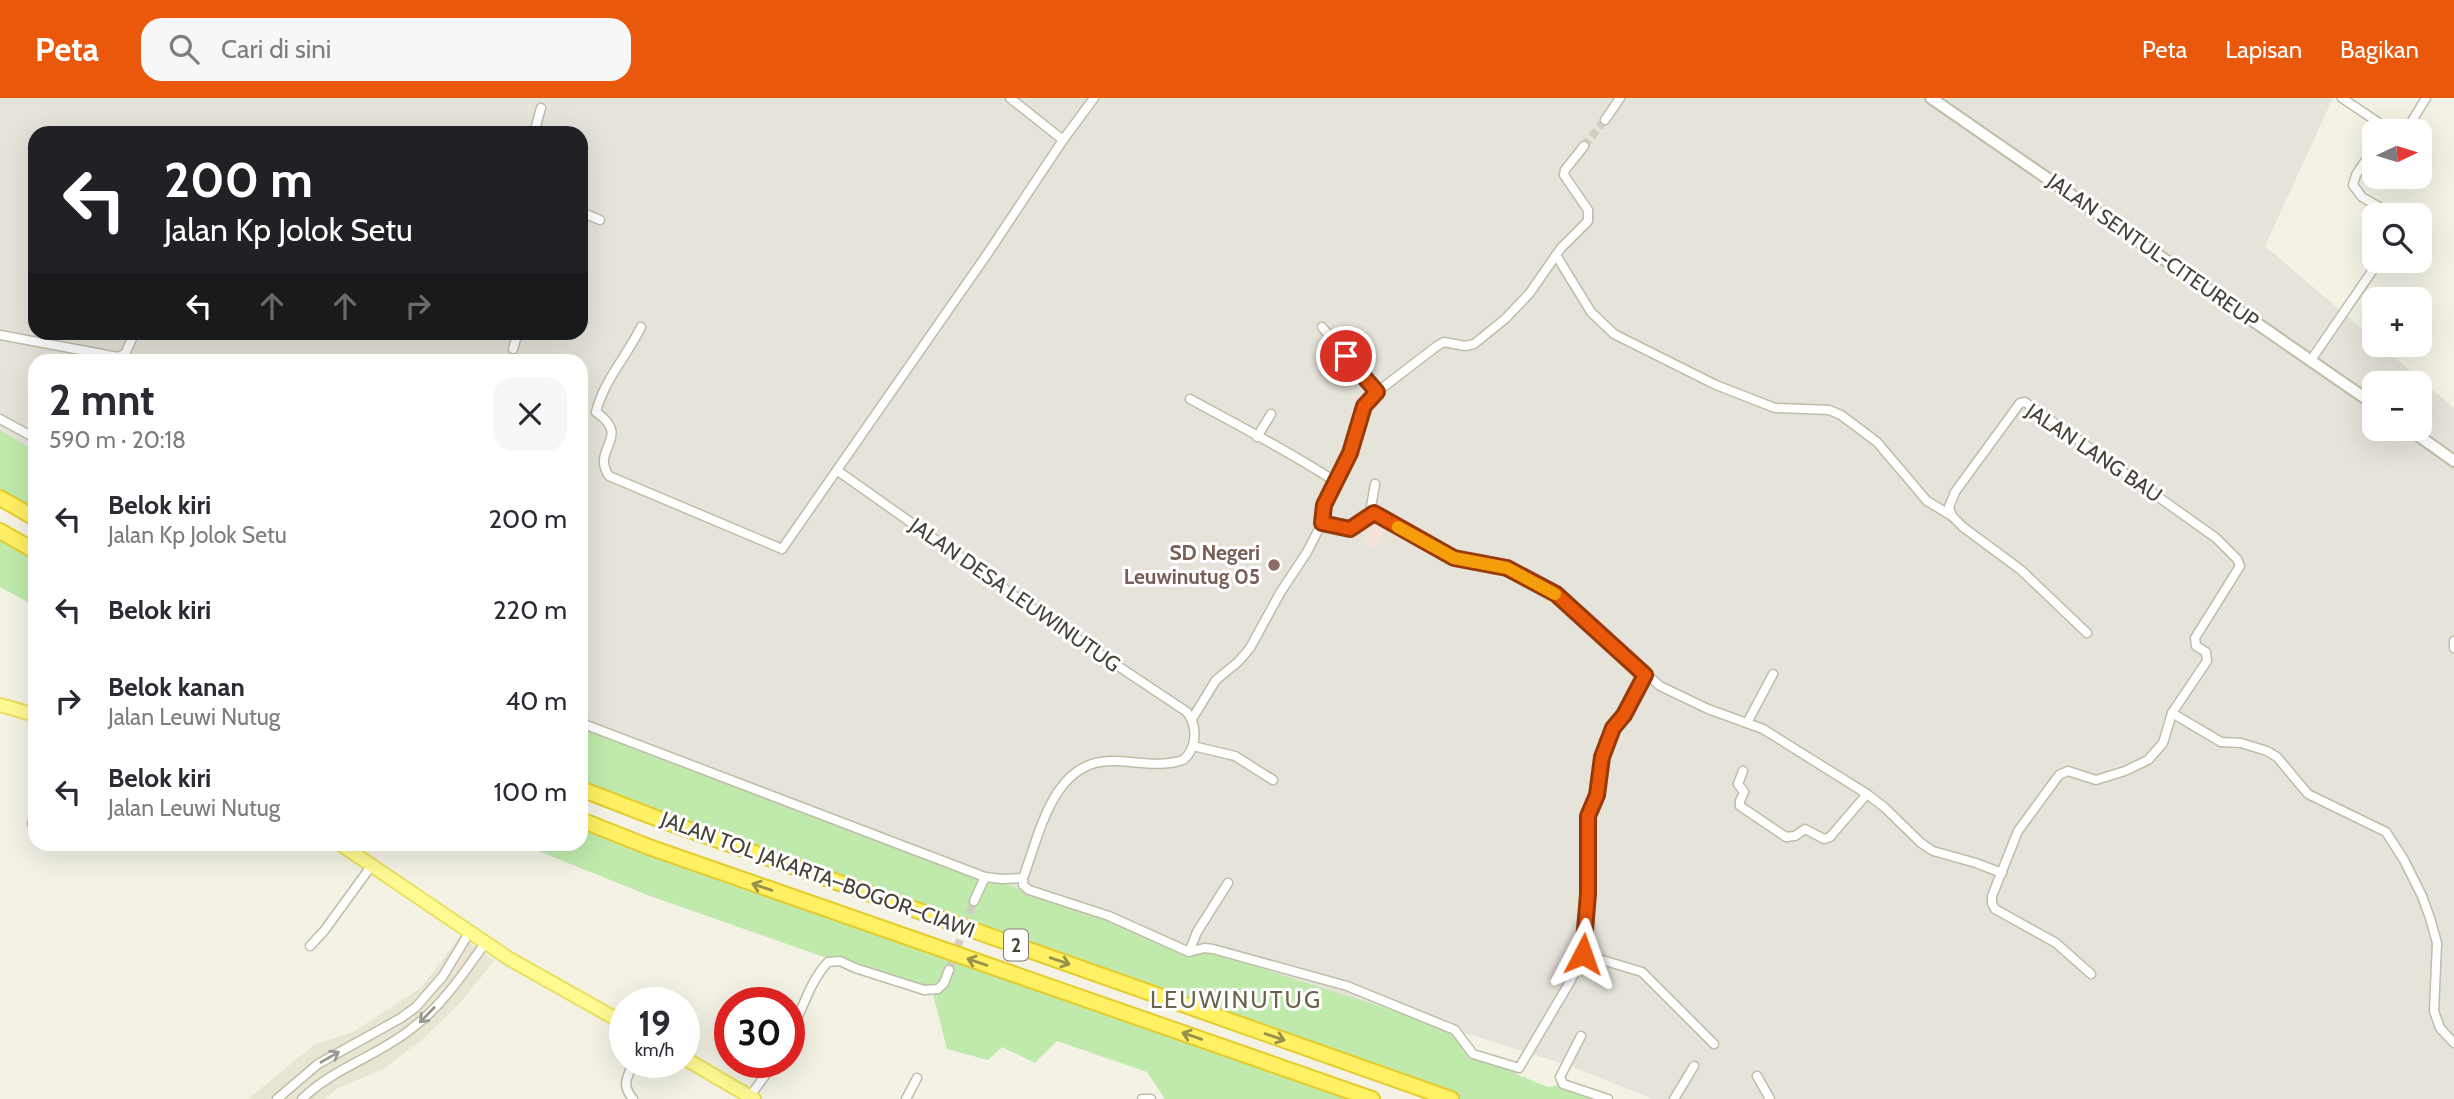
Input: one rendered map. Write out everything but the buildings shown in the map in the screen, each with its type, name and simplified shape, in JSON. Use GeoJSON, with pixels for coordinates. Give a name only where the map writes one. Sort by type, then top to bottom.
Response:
{"type":"FeatureCollection","features":[{"type":"Feature","properties":{"kind":"highway"},"geometry":{"type":"LineString","coordinates":[[0,498],[28,513]]}},
{"type":"Feature","properties":{"kind":"highway"},"geometry":{"type":"LineString","coordinates":[[0,531],[28,547]]}},
{"type":"Feature","properties":{"kind":"highway","name":"JALAN TOL JAKARTA–BOGOR–CIAWI"},"geometry":{"type":"LineString","coordinates":[[588,792],[1451,1099]]}},
{"type":"Feature","properties":{"kind":"highway","name":"JALAN TOL JAKARTA–BOGOR–CIAWI"},"geometry":{"type":"LineString","coordinates":[[588,823],[649,848],[1372,1099]]}},
{"type":"Feature","properties":{"kind":"main road"},"geometry":{"type":"LineString","coordinates":[[0,705],[28,713]]}},
{"type":"Feature","properties":{"kind":"main road"},"geometry":{"type":"LineString","coordinates":[[351,851],[469,933],[609,1015]]}},
{"type":"Feature","properties":{"kind":"main road"},"geometry":{"type":"LineString","coordinates":[[700,1067],[752,1098]]}},
{"type":"Feature","properties":{"kind":"street"},"geometry":{"type":"LineString","coordinates":[[1010,98],[1063,139]]}},
{"type":"Feature","properties":{"kind":"street"},"geometry":{"type":"LineString","coordinates":[[641,327],[629,352],[609,378],[596,412],[606,419],[612,429],[603,467],[609,476],[782,549],[983,260],[1063,139],[1094,98]]}},
{"type":"Feature","properties":{"kind":"street"},"geometry":{"type":"LineString","coordinates":[[1605,120],[1620,98]]}},
{"type":"Feature","properties":{"kind":"street","name":"JALAN SENTUL-CITEUREUP"},"geometry":{"type":"LineString","coordinates":[[1931,98],[2362,396]]}},
{"type":"Feature","properties":{"kind":"street"},"geometry":{"type":"LineString","coordinates":[[2342,98],[2372,119]]}},
{"type":"Feature","properties":{"kind":"street"},"geometry":{"type":"LineString","coordinates":[[2413,119],[2426,98]]}},
{"type":"Feature","properties":{"kind":"street"},"geometry":{"type":"LineString","coordinates":[[536,126],[541,108]]}},
{"type":"Feature","properties":{"kind":"street"},"geometry":{"type":"LineString","coordinates":[[1584,146],[1564,175],[1588,210],[1588,221],[1556,255],[1524,300],[1490,332],[1474,344],[1465,346],[1444,342],[1377,392],[1364,406],[1350,453],[1324,505],[1322,523],[1250,648],[1216,680],[1192,719],[1193,746],[1188,755],[1174,763],[1143,765],[1110,760],[1088,765],[1068,776],[1053,800],[1023,878],[1023,885],[1029,890],[1109,916],[1189,952],[1204,948],[1213,949],[1347,986],[1455,1031],[1473,1054],[1519,1068],[1571,980],[1583,954],[1588,894],[1588,816],[1597,795],[1602,757],[1613,728],[1624,715],[1645,675]]}},
{"type":"Feature","properties":{"kind":"street"},"geometry":{"type":"LineString","coordinates":[[2362,166],[2353,185],[2362,197],[2372,203]]}},
{"type":"Feature","properties":{"kind":"street"},"geometry":{"type":"LineString","coordinates":[[588,215],[600,220]]}},
{"type":"Feature","properties":{"kind":"street"},"geometry":{"type":"LineString","coordinates":[[1556,255],[1591,312],[1614,334],[1716,386],[1775,408],[1829,410],[1841,415],[1877,442],[1927,500],[2021,570],[2087,633]]}},
{"type":"Feature","properties":{"kind":"street"},"geometry":{"type":"LineString","coordinates":[[2311,360],[2371,273]]}},
{"type":"Feature","properties":{"kind":"street"},"geometry":{"type":"LineString","coordinates":[[1322,327],[1377,392]]}},
{"type":"Feature","properties":{"kind":"street"},"geometry":{"type":"LineString","coordinates":[[0,335],[102,354]]}},
{"type":"Feature","properties":{"kind":"street"},"geometry":{"type":"LineString","coordinates":[[513,349],[516,340]]}},
{"type":"Feature","properties":{"kind":"street"},"geometry":{"type":"LineString","coordinates":[[1190,399],[1294,455],[1336,482]]}},
{"type":"Feature","properties":{"kind":"street","name":"JALAN LANG BAU"},"geometry":{"type":"LineString","coordinates":[[1952,516],[1949,507],[1955,492],[2014,409],[2020,402],[2025,402],[2216,538],[2237,559],[2240,566],[2195,638],[2196,646],[2206,652],[2207,661],[2172,713]]}},
{"type":"Feature","properties":{"kind":"street"},"geometry":{"type":"LineString","coordinates":[[1257,437],[1271,414]]}},
{"type":"Feature","properties":{"kind":"street"},"geometry":{"type":"LineString","coordinates":[[0,419],[28,434]]}},
{"type":"Feature","properties":{"kind":"street"},"geometry":{"type":"LineString","coordinates":[[2426,441],[2454,461]]}},
{"type":"Feature","properties":{"kind":"street","name":"JALAN DESA LEUWINUTUG"},"geometry":{"type":"LineString","coordinates":[[838,471],[1046,618],[1187,712],[1192,719]]}},
{"type":"Feature","properties":{"kind":"street"},"geometry":{"type":"LineString","coordinates":[[1322,523],[1350,529],[1372,510],[1375,484]]}},
{"type":"Feature","properties":{"kind":"street"},"geometry":{"type":"LineString","coordinates":[[1372,510],[1454,558],[1507,568],[1556,594],[1645,675],[1678,696],[1763,729],[1867,793],[1926,848],[2002,873]]}},
{"type":"Feature","properties":{"kind":"street"},"geometry":{"type":"LineString","coordinates":[[2454,641],[2454,648]]}},
{"type":"Feature","properties":{"kind":"street"},"geometry":{"type":"LineString","coordinates":[[1747,723],[1773,674]]}},
{"type":"Feature","properties":{"kind":"street"},"geometry":{"type":"LineString","coordinates":[[2091,974],[2056,943],[1995,909],[1992,896],[2018,831],[2059,775],[2068,771],[2096,780],[2148,760],[2163,743],[2172,713],[2221,742],[2241,743],[2267,751],[2277,757],[2308,794],[2386,832],[2404,860],[2430,918],[2437,943],[2434,1011],[2440,1028],[2454,1043]]}},
{"type":"Feature","properties":{"kind":"street"},"geometry":{"type":"LineString","coordinates":[[588,726],[985,877],[1023,878]]}},
{"type":"Feature","properties":{"kind":"street"},"geometry":{"type":"LineString","coordinates":[[1193,746],[1235,757],[1273,780]]}},
{"type":"Feature","properties":{"kind":"street"},"geometry":{"type":"LineString","coordinates":[[1743,771],[1738,785],[1744,792],[1741,806],[1786,837],[1793,837],[1805,829],[1824,839],[1830,837],[1867,793]]}},
{"type":"Feature","properties":{"kind":"street"},"geometry":{"type":"LineString","coordinates":[[310,946],[372,865]]}},
{"type":"Feature","properties":{"kind":"street"},"geometry":{"type":"LineString","coordinates":[[974,901],[985,877]]}},
{"type":"Feature","properties":{"kind":"street"},"geometry":{"type":"LineString","coordinates":[[1189,952],[1197,932],[1228,883]]}},
{"type":"Feature","properties":{"kind":"street"},"geometry":{"type":"LineString","coordinates":[[277,1099],[318,1064],[401,1018],[443,976],[469,933]]}},
{"type":"Feature","properties":{"kind":"street"},"geometry":{"type":"LineString","coordinates":[[302,1099],[333,1073],[412,1029],[442,998],[485,943]]}},
{"type":"Feature","properties":{"kind":"street"},"geometry":{"type":"LineString","coordinates":[[1583,954],[1642,972],[1714,1044]]}},
{"type":"Feature","properties":{"kind":"street"},"geometry":{"type":"LineString","coordinates":[[805,1000],[815,978],[828,962],[840,961],[924,990],[938,989],[944,983],[949,970]]}},
{"type":"Feature","properties":{"kind":"street"},"geometry":{"type":"LineString","coordinates":[[431,990],[442,998]]}},
{"type":"Feature","properties":{"kind":"street"},"geometry":{"type":"LineString","coordinates":[[1581,1036],[1560,1080],[1563,1084],[1608,1099]]}},
{"type":"Feature","properties":{"kind":"street"},"geometry":{"type":"LineString","coordinates":[[1674,1099],[1694,1066]]}},
{"type":"Feature","properties":{"kind":"street"},"geometry":{"type":"LineString","coordinates":[[1757,1076],[1770,1099]]}},
{"type":"Feature","properties":{"kind":"street"},"geometry":{"type":"LineString","coordinates":[[626,1078],[625,1089],[630,1098]]}},
{"type":"Feature","properties":{"kind":"street"},"geometry":{"type":"LineString","coordinates":[[752,1098],[765,1078]]}},
{"type":"Feature","properties":{"kind":"street"},"geometry":{"type":"LineString","coordinates":[[906,1099],[917,1078]]}},
{"type":"Feature","properties":{"kind":"street"},"geometry":{"type":"LineString","coordinates":[[1142,1099],[1151,1099]]}},
{"type":"Feature","properties":{"kind":"shaded area"},"geometry":{"type":"Polygon","coordinates":[[[0,98],[2333,98],[2265,246],[2362,329],[2362,357],[2394,357],[2411,371],[2362,371],[2362,441],[2432,441],[2432,389],[2454,408],[2454,1099],[1653,1099],[1570,1066],[1018,892],[588,723],[588,354],[28,354],[28,447],[0,430],[0,98]]]}},
{"type":"Feature","properties":{"kind":"shaded area"},"geometry":{"type":"Polygon","coordinates":[[[1375,518],[1389,526],[1376,549],[1362,541],[1375,518]]]}},
{"type":"Feature","properties":{"kind":"shaded area"},"geometry":{"type":"Polygon","coordinates":[[[460,936],[494,961],[460,1003],[424,1038],[382,1070],[338,1088],[325,1099],[248,1099],[314,1045],[353,1032],[422,987],[460,936]]]}},
{"type":"Feature","properties":{"kind":"green space"},"geometry":{"type":"Polygon","coordinates":[[[0,430],[28,447],[28,514],[0,498],[0,430]]]}},
{"type":"Feature","properties":{"kind":"green space"},"geometry":{"type":"Polygon","coordinates":[[[0,531],[28,547],[28,602],[0,587],[0,531]]]}},
{"type":"Feature","properties":{"kind":"green space"},"geometry":{"type":"Polygon","coordinates":[[[588,726],[934,859],[1123,925],[1189,952],[1200,949],[1455,1030],[1467,1049],[1519,1068],[1516,1074],[1548,1087],[1563,1084],[1608,1099],[1451,1099],[588,791],[588,726]]]}},
{"type":"Feature","properties":{"kind":"green space"},"geometry":{"type":"Polygon","coordinates":[[[588,822],[1370,1099],[1165,1099],[1147,1072],[1057,1041],[1035,1063],[1002,1047],[988,1060],[947,1049],[932,990],[835,961],[650,896],[538,851],[588,851],[588,822]]]}},
{"type":"Feature","properties":{"kind":"tunnel"},"geometry":{"type":"LineString","coordinates":[[1584,146],[1605,120]]}},
{"type":"Feature","properties":{"kind":"tunnel"},"geometry":{"type":"LineString","coordinates":[[949,970],[974,901]]}},
{"type":"Feature","properties":{"kind":"slow traffic"},"geometry":{"type":"LineString","coordinates":[[1398,527],[1454,558],[1507,568],[1555,594]]}},
{"type":"Feature","properties":{"kind":"place","name":"SD Negeri Leuwinutug 05"},"geometry":{"type":"Point","coordinates":[1274,565]}},
{"type":"Feature","properties":{"kind":"district","name":"LEUWINUTUG"},"geometry":{"type":"Point","coordinates":[1236,1000]}},
{"type":"Feature","properties":{"kind":"route"},"geometry":{"type":"LineString","coordinates":[[1346,356],[1377,392],[1364,406],[1350,453],[1328,493],[1322,523],[1350,529],[1374,513],[1454,558],[1507,568],[1556,594],[1645,675],[1624,715],[1613,728],[1602,757],[1597,795],[1588,816],[1588,894],[1583,954]]}}]}
